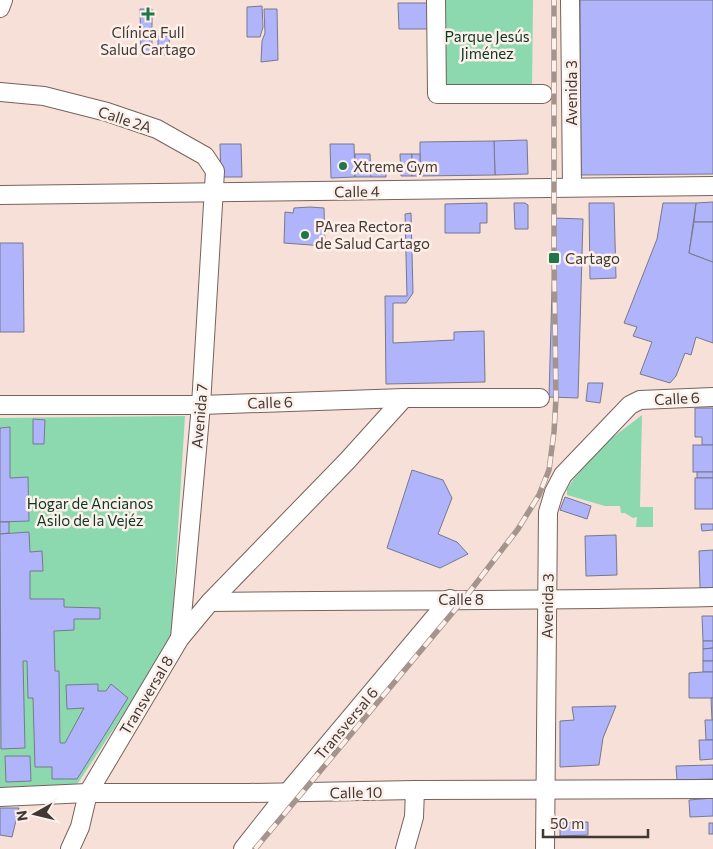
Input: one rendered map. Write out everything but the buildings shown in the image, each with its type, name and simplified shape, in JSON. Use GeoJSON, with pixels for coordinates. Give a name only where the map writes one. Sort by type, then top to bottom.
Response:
{"type":"FeatureCollection","features":[{"type":"Feature","properties":{"kind":"street"},"geometry":{"type":"LineString","coordinates":[[0,8],[4,0]]}},
{"type":"Feature","properties":{"kind":"street"},"geometry":{"type":"LineString","coordinates":[[436,0],[437,94],[543,94]]}},
{"type":"Feature","properties":{"kind":"street","name":"Avenida 3"},"geometry":{"type":"LineString","coordinates":[[570,0],[572,187]]}},
{"type":"Feature","properties":{"kind":"street","name":"Calle 2A"},"geometry":{"type":"LineString","coordinates":[[0,92],[44,96],[107,112],[158,129],[205,156],[215,171],[214,194]]}},
{"type":"Feature","properties":{"kind":"street","name":"Calle 4"},"geometry":{"type":"LineString","coordinates":[[0,195],[214,194],[713,186]]}},
{"type":"Feature","properties":{"kind":"street","name":"Avenida 7"},"geometry":{"type":"LineString","coordinates":[[180,638],[200,405],[214,194]]}},
{"type":"Feature","properties":{"kind":"street","name":"Calle 6"},"geometry":{"type":"LineString","coordinates":[[640,400],[713,397]]}},
{"type":"Feature","properties":{"kind":"street"},"geometry":{"type":"LineString","coordinates":[[210,602],[404,398]]}},
{"type":"Feature","properties":{"kind":"street","name":"Calle 6"},"geometry":{"type":"LineString","coordinates":[[0,405],[200,405],[404,398],[540,398]]}},
{"type":"Feature","properties":{"kind":"street","name":"Avenida 3"},"geometry":{"type":"LineString","coordinates":[[544,849],[548,512],[554,492],[563,475],[630,405],[640,400]]}},
{"type":"Feature","properties":{"kind":"street","name":"Calle 8"},"geometry":{"type":"LineString","coordinates":[[210,602],[713,597]]}},
{"type":"Feature","properties":{"kind":"street","name":"Transversal 6"},"geometry":{"type":"LineString","coordinates":[[243,849],[288,792],[450,599]]}},
{"type":"Feature","properties":{"kind":"street","name":"Transversal 8"},"geometry":{"type":"LineString","coordinates":[[70,849],[80,827],[88,793],[180,638],[210,602]]}},
{"type":"Feature","properties":{"kind":"street","name":"Calle 10"},"geometry":{"type":"LineString","coordinates":[[0,797],[88,793],[713,789]]}},
{"type":"Feature","properties":{"kind":"street"},"geometry":{"type":"LineString","coordinates":[[405,849],[414,817],[415,790]]}},
{"type":"Feature","properties":{"kind":"green space","name":"Parque Jesús Jiménez"},"geometry":{"type":"Polygon","coordinates":[[[442,0],[533,0],[532,90],[442,88],[442,0]]]}},
{"type":"Feature","properties":{"kind":"green space"},"geometry":{"type":"Polygon","coordinates":[[[642,415],[640,507],[653,507],[653,527],[636,527],[637,517],[633,518],[625,513],[621,513],[620,506],[605,506],[567,495],[567,489],[573,480],[599,448],[642,415]]]}},
{"type":"Feature","properties":{"kind":"green space","name":"Hogar de Ancianos Asilo de la Vejéz"},"geometry":{"type":"Polygon","coordinates":[[[185,416],[171,642],[76,786],[0,788],[0,418],[185,416]]]}},
{"type":"Feature","properties":{"kind":"railway"},"geometry":{"type":"LineString","coordinates":[[255,849],[464,599],[518,529],[539,495],[549,470],[556,398],[554,0]]}},
{"type":"Feature","properties":{"kind":"place","name":"Clínica Full Salud Cartago"},"geometry":{"type":"Point","coordinates":[148,14]}},
{"type":"Feature","properties":{"kind":"place","name":"Xtreme Gym"},"geometry":{"type":"Point","coordinates":[343,166]}},
{"type":"Feature","properties":{"kind":"place","name":"PArea Rectora de Salud Cartago"},"geometry":{"type":"Point","coordinates":[305,235]}},
{"type":"Feature","properties":{"kind":"place","name":"Cartago"},"geometry":{"type":"Point","coordinates":[554,258]}}]}
